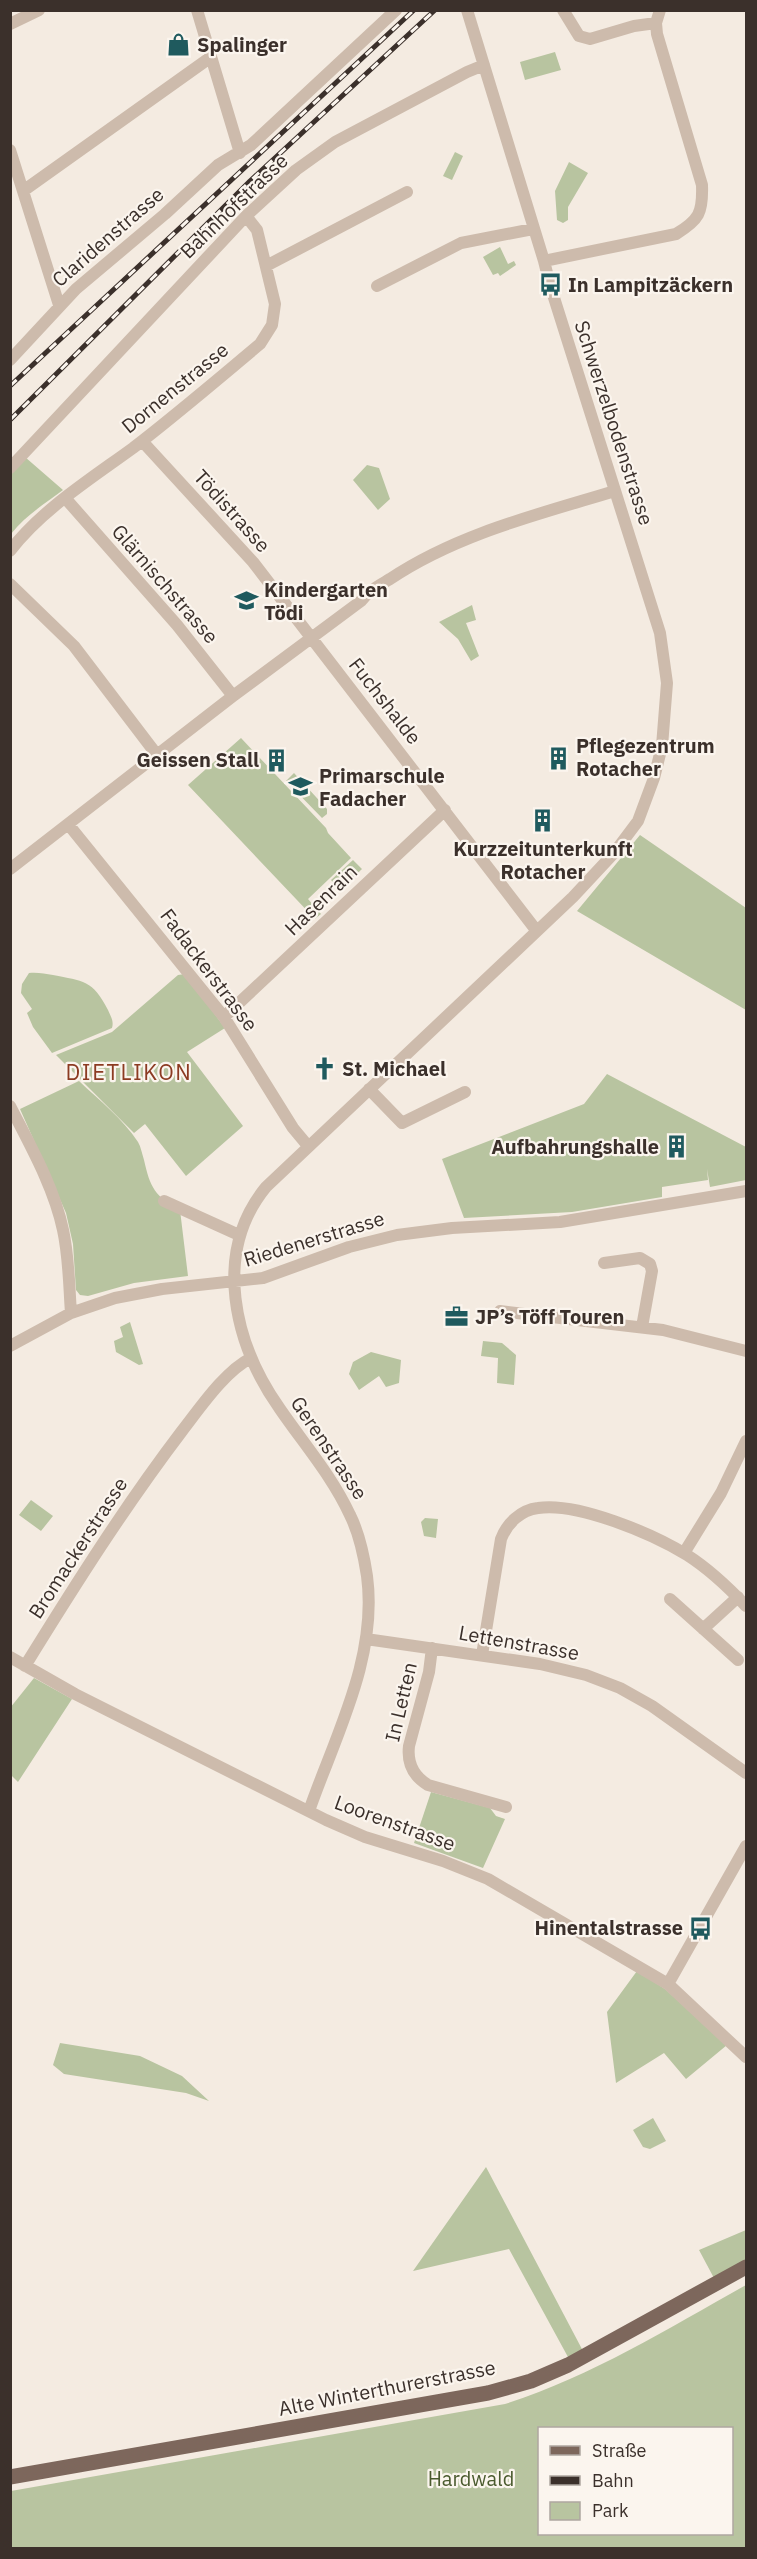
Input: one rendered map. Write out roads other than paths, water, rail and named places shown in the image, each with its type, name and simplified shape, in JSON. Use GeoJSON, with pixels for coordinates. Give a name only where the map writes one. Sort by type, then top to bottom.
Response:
{"type":"FeatureCollection","features":[{"type":"Feature","properties":{"kind":"main road","name":"Alte Winterthurerstrasse"},"geometry":{"type":"LineString","coordinates":[[10,2477],[488,2393],[531,2380],[568,2364],[747,2267]]}},
{"type":"Feature","properties":{"kind":"street"},"geometry":{"type":"LineString","coordinates":[[10,24],[39,10]]}},
{"type":"Feature","properties":{"kind":"street"},"geometry":{"type":"LineString","coordinates":[[197,10],[240,153]]}},
{"type":"Feature","properties":{"kind":"street","name":"Claridenstrasse"},"geometry":{"type":"LineString","coordinates":[[10,360],[52,316],[58,305],[221,163],[251,145],[396,10]]}},
{"type":"Feature","properties":{"kind":"street"},"geometry":{"type":"LineString","coordinates":[[467,10],[484,66]]}},
{"type":"Feature","properties":{"kind":"street"},"geometry":{"type":"LineString","coordinates":[[563,10],[579,36],[590,39],[634,26],[656,23]]}},
{"type":"Feature","properties":{"kind":"street"},"geometry":{"type":"LineString","coordinates":[[544,261],[676,234],[694,222],[699,215],[703,202],[700,177],[657,34],[656,23],[660,10]]}},
{"type":"Feature","properties":{"kind":"street"},"geometry":{"type":"LineString","coordinates":[[23,191],[211,57]]}},
{"type":"Feature","properties":{"kind":"street","name":"Bahnhofstrasse"},"geometry":{"type":"LineString","coordinates":[[10,468],[246,216],[296,170],[335,141],[424,94],[484,66]]}},
{"type":"Feature","properties":{"kind":"street","name":"Schwerzelbodenstrasse"},"geometry":{"type":"LineString","coordinates":[[234,1283],[239,1235],[247,1214],[260,1195],[308,1146],[598,871],[624,837],[631,817],[646,795],[662,746],[667,683],[660,633],[550,285],[484,66]]}},
{"type":"Feature","properties":{"kind":"street"},"geometry":{"type":"LineString","coordinates":[[10,150],[58,305]]}},
{"type":"Feature","properties":{"kind":"street"},"geometry":{"type":"LineString","coordinates":[[266,266],[407,192]]}},
{"type":"Feature","properties":{"kind":"street","name":"Dornenstrasse"},"geometry":{"type":"LineString","coordinates":[[10,550],[31,527],[142,441],[260,344],[267,335],[272,325],[275,304],[257,230],[246,216]]}},
{"type":"Feature","properties":{"kind":"street"},"geometry":{"type":"LineString","coordinates":[[377,286],[461,243],[533,229]]}},
{"type":"Feature","properties":{"kind":"street","name":"Tödistrasse"},"geometry":{"type":"LineString","coordinates":[[142,441],[253,562],[312,638]]}},
{"type":"Feature","properties":{"kind":"street"},"geometry":{"type":"LineString","coordinates":[[10,869],[233,696],[361,601],[366,594],[417,563],[497,527],[615,491]]}},
{"type":"Feature","properties":{"kind":"street","name":"Glärnischstrasse"},"geometry":{"type":"LineString","coordinates":[[66,499],[177,625],[233,696]]}},
{"type":"Feature","properties":{"kind":"street"},"geometry":{"type":"LineString","coordinates":[[10,584],[74,646],[158,755]]}},
{"type":"Feature","properties":{"kind":"street","name":"Fuchshalde"},"geometry":{"type":"LineString","coordinates":[[312,638],[536,930]]}},
{"type":"Feature","properties":{"kind":"street","name":"Hasenrain"},"geometry":{"type":"LineString","coordinates":[[224,1017],[445,810]]}},
{"type":"Feature","properties":{"kind":"street","name":"Fadackerstrasse"},"geometry":{"type":"LineString","coordinates":[[68,824],[224,1017],[293,1128],[308,1146]]}},
{"type":"Feature","properties":{"kind":"street"},"geometry":{"type":"LineString","coordinates":[[369,1089],[402,1123],[465,1092]]}},
{"type":"Feature","properties":{"kind":"street"},"geometry":{"type":"LineString","coordinates":[[10,1106],[45,1178],[61,1219],[67,1252],[71,1313]]}},
{"type":"Feature","properties":{"kind":"street","name":"Riedenerstrasse"},"geometry":{"type":"LineString","coordinates":[[10,1346],[71,1313],[115,1298],[150,1291],[263,1278],[349,1247],[397,1234],[443,1228],[560,1222],[747,1191]]}},
{"type":"Feature","properties":{"kind":"street"},"geometry":{"type":"LineString","coordinates":[[164,1202],[239,1235]]}},
{"type":"Feature","properties":{"kind":"street"},"geometry":{"type":"LineString","coordinates":[[604,1263],[640,1258],[650,1264],[652,1271],[642,1327]]}},
{"type":"Feature","properties":{"kind":"street","name":"Gerenstrasse"},"geometry":{"type":"LineString","coordinates":[[234,1283],[237,1308],[251,1358],[279,1408],[319,1462],[352,1517],[366,1575],[368,1599],[366,1638],[356,1682],[309,1811]]}},
{"type":"Feature","properties":{"kind":"street"},"geometry":{"type":"LineString","coordinates":[[500,1311],[642,1327],[681,1334],[747,1351]]}},
{"type":"Feature","properties":{"kind":"street","name":"Bromackerstrasse"},"geometry":{"type":"LineString","coordinates":[[25,1666],[109,1532],[166,1452],[220,1385],[251,1358]]}},
{"type":"Feature","properties":{"kind":"street"},"geometry":{"type":"LineString","coordinates":[[684,1553],[722,1493],[747,1441]]}},
{"type":"Feature","properties":{"kind":"street"},"geometry":{"type":"LineString","coordinates":[[482,1655],[500,1543],[510,1523],[526,1511],[539,1508],[553,1508],[599,1517],[645,1533],[684,1553],[714,1575],[742,1602],[703,1629]]}},
{"type":"Feature","properties":{"kind":"street"},"geometry":{"type":"LineString","coordinates":[[670,1599],[738,1660]]}},
{"type":"Feature","properties":{"kind":"street","name":"Lettenstrasse"},"geometry":{"type":"LineString","coordinates":[[366,1638],[551,1666],[609,1683],[652,1706],[747,1773]]}},
{"type":"Feature","properties":{"kind":"street","name":"In Letten"},"geometry":{"type":"LineString","coordinates":[[432,1648],[429,1672],[409,1750],[412,1769],[428,1785],[506,1808]]}},
{"type":"Feature","properties":{"kind":"street","name":"Loorenstrasse"},"geometry":{"type":"LineString","coordinates":[[10,1657],[75,1694],[309,1811],[365,1837],[443,1861],[488,1879],[668,1984],[747,2057]]}},
{"type":"Feature","properties":{"kind":"street"},"geometry":{"type":"LineString","coordinates":[[668,1984],[747,1846]]}},
{"type":"Feature","properties":{"kind":"railway"},"geometry":{"type":"LineString","coordinates":[[10,386],[414,10]]}},
{"type":"Feature","properties":{"kind":"railway"},"geometry":{"type":"LineString","coordinates":[[10,420],[250,181],[435,10]]}},
{"type":"Feature","properties":{"kind":"place","name":"Spalinger"},"geometry":{"type":"Point","coordinates":[179,45]}},
{"type":"Feature","properties":{"kind":"place","name":"In Lampitzäckern"},"geometry":{"type":"Point","coordinates":[550,285]}},
{"type":"Feature","properties":{"kind":"place","name":"Kindergarten Tödi"},"geometry":{"type":"Point","coordinates":[246,601]}},
{"type":"Feature","properties":{"kind":"place","name":"Pflegezentrum Rotacher"},"geometry":{"type":"Point","coordinates":[558,758]}},
{"type":"Feature","properties":{"kind":"place","name":"Geissen Stall"},"geometry":{"type":"Point","coordinates":[277,760]}},
{"type":"Feature","properties":{"kind":"place","name":"Primarschule Fadacher"},"geometry":{"type":"Point","coordinates":[301,787]}},
{"type":"Feature","properties":{"kind":"place","name":"Kurzzeitunterkunft Rotacher"},"geometry":{"type":"Point","coordinates":[543,821]}},
{"type":"Feature","properties":{"kind":"place","name":"St. Michael"},"geometry":{"type":"Point","coordinates":[324,1069]}},
{"type":"Feature","properties":{"kind":"place","name":"Aufbahrungshalle"},"geometry":{"type":"Point","coordinates":[677,1147]}},
{"type":"Feature","properties":{"kind":"place","name":"JP’s Töff Touren"},"geometry":{"type":"Point","coordinates":[457,1317]}},
{"type":"Feature","properties":{"kind":"place","name":"Hinentalstrasse"},"geometry":{"type":"Point","coordinates":[701,1928]}},
{"type":"Feature","properties":{"kind":"district","name":"DIETLIKON"},"geometry":{"type":"Point","coordinates":[129,1072]}},
{"type":"Feature","properties":{"kind":"park label","name":"Hardwald"},"geometry":{"type":"Point","coordinates":[471,2479]}}]}
